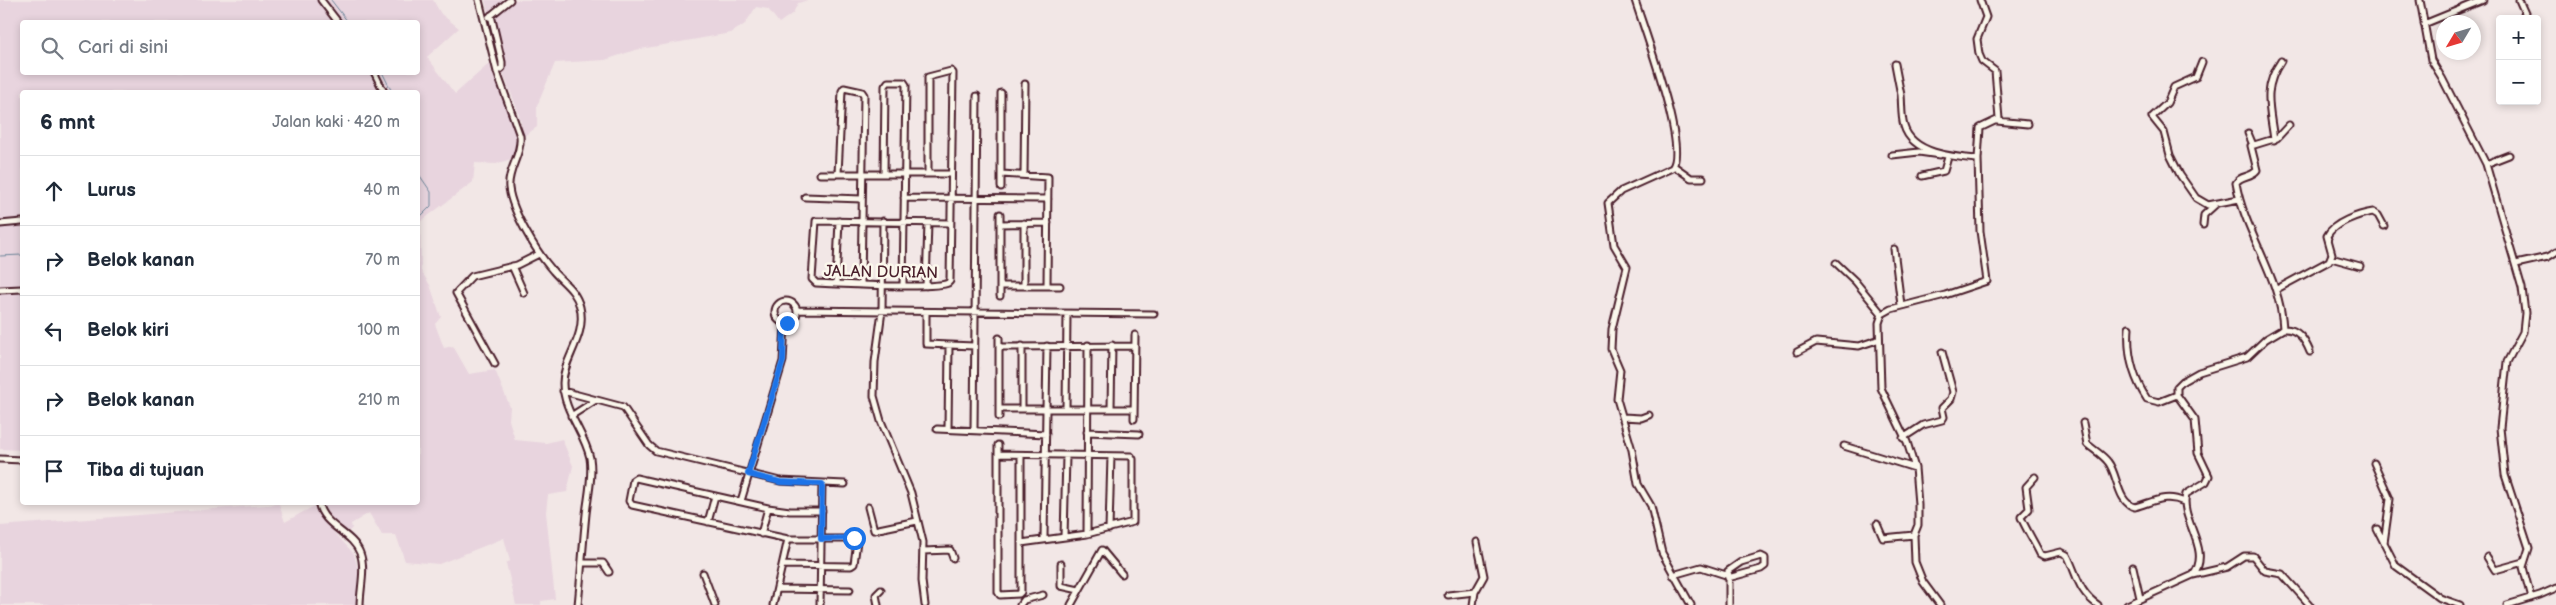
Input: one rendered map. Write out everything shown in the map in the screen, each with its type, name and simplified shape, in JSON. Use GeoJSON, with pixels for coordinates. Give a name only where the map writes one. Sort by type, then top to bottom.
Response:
{"type":"FeatureCollection","features":[{"type":"Feature","properties":{"kind":"street"},"geometry":{"type":"LineString","coordinates":[[322,0],[337,20]]}},
{"type":"Feature","properties":{"kind":"street"},"geometry":{"type":"LineString","coordinates":[[479,0],[497,72],[520,136],[521,146],[510,175],[509,186],[524,226],[539,254],[552,271],[574,292],[581,314],[578,341],[564,377],[563,391],[571,416],[584,441],[591,469],[578,605]]}},
{"type":"Feature","properties":{"kind":"street"},"geometry":{"type":"LineString","coordinates":[[484,20],[510,0]]}},
{"type":"Feature","properties":{"kind":"street"},"geometry":{"type":"LineString","coordinates":[[1635,0],[1666,95],[1672,123],[1674,166]]}},
{"type":"Feature","properties":{"kind":"street"},"geometry":{"type":"LineString","coordinates":[[1980,0],[1986,17],[1977,39],[1979,54],[1982,62],[1995,71],[1997,121]]}},
{"type":"Feature","properties":{"kind":"street"},"geometry":{"type":"LineString","coordinates":[[2420,0],[2426,45],[2432,63],[2442,78],[2486,164],[2523,294],[2524,326],[2519,342],[2506,362],[2500,428],[2505,474],[2529,548],[2523,569],[2528,601]]}},
{"type":"Feature","properties":{"kind":"street"},"geometry":{"type":"LineString","coordinates":[[2424,24],[2483,0]]}},
{"type":"Feature","properties":{"kind":"street"},"geometry":{"type":"LineString","coordinates":[[2519,0],[2526,15]]}},
{"type":"Feature","properties":{"kind":"street"},"geometry":{"type":"LineString","coordinates":[[491,15],[502,62],[502,68],[497,72]]}},
{"type":"Feature","properties":{"kind":"street"},"geometry":{"type":"LineString","coordinates":[[2274,140],[2268,84],[2281,61]]}},
{"type":"Feature","properties":{"kind":"street"},"geometry":{"type":"LineString","coordinates":[[2202,62],[2196,77],[2174,87],[2167,102],[2152,117],[2164,132],[2173,162],[2186,185],[2202,203],[2215,204],[2239,199]]}},
{"type":"Feature","properties":{"kind":"street"},"geometry":{"type":"LineString","coordinates":[[1894,64],[1906,132],[1916,143],[1947,156]]}},
{"type":"Feature","properties":{"kind":"street"},"geometry":{"type":"LineString","coordinates":[[836,284],[839,221],[950,223],[953,73],[951,71],[928,77],[928,174]]}},
{"type":"Feature","properties":{"kind":"street"},"geometry":{"type":"LineString","coordinates":[[376,75],[383,90]]}},
{"type":"Feature","properties":{"kind":"street"},"geometry":{"type":"LineString","coordinates":[[884,174],[885,86],[888,82],[904,82],[906,85],[903,285]]}},
{"type":"Feature","properties":{"kind":"street"},"geometry":{"type":"LineString","coordinates":[[1024,175],[1025,84]]}},
{"type":"Feature","properties":{"kind":"street"},"geometry":{"type":"LineString","coordinates":[[838,174],[842,90],[844,88],[862,92],[864,95],[861,284]]}},
{"type":"Feature","properties":{"kind":"street"},"geometry":{"type":"LineString","coordinates":[[1001,93],[1001,187]]}},
{"type":"Feature","properties":{"kind":"street"},"geometry":{"type":"LineString","coordinates":[[974,430],[977,96]]}},
{"type":"Feature","properties":{"kind":"street"},"geometry":{"type":"LineString","coordinates":[[1940,605],[1918,573],[1914,535],[1918,525],[1915,468],[1881,388],[1878,323],[1882,314],[1901,305],[1945,295],[1988,281],[1980,239],[1978,160],[1980,128],[1997,121],[2028,124]]}},
{"type":"Feature","properties":{"kind":"street"},"geometry":{"type":"LineString","coordinates":[[2253,145],[2274,140],[2283,134],[2289,125]]}},
{"type":"Feature","properties":{"kind":"street"},"geometry":{"type":"LineString","coordinates":[[2248,133],[2253,145],[2251,150],[2256,170],[2251,176],[2237,180],[2239,199],[2277,289],[2284,329]]}},
{"type":"Feature","properties":{"kind":"street"},"geometry":{"type":"LineString","coordinates":[[1892,155],[1918,152],[1978,160]]}},
{"type":"Feature","properties":{"kind":"street"},"geometry":{"type":"LineString","coordinates":[[2486,164],[2509,155]]}},
{"type":"Feature","properties":{"kind":"street"},"geometry":{"type":"LineString","coordinates":[[1922,176],[1944,171],[1947,156]]}},
{"type":"Feature","properties":{"kind":"street"},"geometry":{"type":"LineString","coordinates":[[1674,166],[1691,178],[1704,178]]}},
{"type":"Feature","properties":{"kind":"street"},"geometry":{"type":"LineString","coordinates":[[1674,166],[1621,190],[1610,199],[1607,207],[1614,245],[1627,267],[1613,321],[1611,347],[1620,370],[1617,396],[1638,484],[1652,506],[1662,553],[1691,605]]}},
{"type":"Feature","properties":{"kind":"street"},"geometry":{"type":"LineString","coordinates":[[820,174],[951,174]]}},
{"type":"Feature","properties":{"kind":"street"},"geometry":{"type":"LineString","coordinates":[[1002,174],[1047,176],[1047,286]]}},
{"type":"Feature","properties":{"kind":"street"},"geometry":{"type":"LineString","coordinates":[[805,197],[862,199]]}},
{"type":"Feature","properties":{"kind":"street"},"geometry":{"type":"LineString","coordinates":[[904,198],[1048,200]]}},
{"type":"Feature","properties":{"kind":"street"},"geometry":{"type":"LineString","coordinates":[[2203,225],[2204,216],[2215,204]]}},
{"type":"Feature","properties":{"kind":"street"},"geometry":{"type":"LineString","coordinates":[[2331,258],[2327,236],[2338,226],[2360,215],[2373,212],[2378,215],[2384,226]]}},
{"type":"Feature","properties":{"kind":"street"},"geometry":{"type":"LineString","coordinates":[[1000,214],[1000,296]]}},
{"type":"Feature","properties":{"kind":"street","name":"JALAN DURIAN"},"geometry":{"type":"LineString","coordinates":[[839,221],[814,222],[814,282],[926,286],[948,283],[950,223]]}},
{"type":"Feature","properties":{"kind":"street"},"geometry":{"type":"LineString","coordinates":[[883,221],[882,311],[875,362],[874,396],[897,462],[911,493],[923,550],[922,580],[925,605]]}},
{"type":"Feature","properties":{"kind":"street"},"geometry":{"type":"LineString","coordinates":[[0,224],[20,222]]}},
{"type":"Feature","properties":{"kind":"street"},"geometry":{"type":"LineString","coordinates":[[926,286],[928,223]]}},
{"type":"Feature","properties":{"kind":"street"},"geometry":{"type":"LineString","coordinates":[[1000,224],[1048,223]]}},
{"type":"Feature","properties":{"kind":"street"},"geometry":{"type":"LineString","coordinates":[[1024,224],[1024,286]]}},
{"type":"Feature","properties":{"kind":"street"},"geometry":{"type":"LineString","coordinates":[[1894,249],[1901,305]]}},
{"type":"Feature","properties":{"kind":"street"},"geometry":{"type":"LineString","coordinates":[[2516,264],[2548,257],[2556,252]]}},
{"type":"Feature","properties":{"kind":"street"},"geometry":{"type":"LineString","coordinates":[[495,364],[456,293],[472,276],[512,266],[539,254]]}},
{"type":"Feature","properties":{"kind":"street"},"geometry":{"type":"LineString","coordinates":[[2277,289],[2331,258],[2360,266]]}},
{"type":"Feature","properties":{"kind":"street"},"geometry":{"type":"LineString","coordinates":[[1836,263],[1855,281],[1882,314]]}},
{"type":"Feature","properties":{"kind":"street"},"geometry":{"type":"LineString","coordinates":[[512,266],[524,293]]}},
{"type":"Feature","properties":{"kind":"street"},"geometry":{"type":"LineString","coordinates":[[1000,286],[1060,286]]}},
{"type":"Feature","properties":{"kind":"street"},"geometry":{"type":"LineString","coordinates":[[0,290],[20,289]]}},
{"type":"Feature","properties":{"kind":"street"},"geometry":{"type":"LineString","coordinates":[[797,310],[795,318],[784,322],[777,318],[775,313],[780,303],[790,302],[797,310],[1154,314]]}},
{"type":"Feature","properties":{"kind":"street"},"geometry":{"type":"LineString","coordinates":[[926,312],[926,344],[974,346]]}},
{"type":"Feature","properties":{"kind":"street"},"geometry":{"type":"LineString","coordinates":[[1066,410],[1067,314]]}},
{"type":"Feature","properties":{"kind":"street"},"geometry":{"type":"LineString","coordinates":[[741,502],[783,361],[784,322]]}},
{"type":"Feature","properties":{"kind":"street"},"geometry":{"type":"LineString","coordinates":[[2129,328],[2128,344],[2130,359],[2141,389],[2147,399],[2151,402],[2159,402],[2178,395]]}},
{"type":"Feature","properties":{"kind":"street"},"geometry":{"type":"LineString","coordinates":[[2193,575],[2196,571],[2199,557],[2184,502],[2186,494],[2206,482],[2209,476],[2198,453],[2195,420],[2178,395],[2177,387],[2190,376],[2247,356],[2266,340],[2284,329],[2290,329],[2297,333],[2304,340],[2310,352]]}},
{"type":"Feature","properties":{"kind":"street"},"geometry":{"type":"LineString","coordinates":[[1134,420],[1135,335]]}},
{"type":"Feature","properties":{"kind":"street"},"geometry":{"type":"LineString","coordinates":[[999,417],[1000,338]]}},
{"type":"Feature","properties":{"kind":"street"},"geometry":{"type":"LineString","coordinates":[[1797,352],[1816,342],[1859,346],[1878,340]]}},
{"type":"Feature","properties":{"kind":"street"},"geometry":{"type":"LineString","coordinates":[[1086,534],[1088,345]]}},
{"type":"Feature","properties":{"kind":"street"},"geometry":{"type":"LineString","coordinates":[[1110,408],[1112,345]]}},
{"type":"Feature","properties":{"kind":"street"},"geometry":{"type":"LineString","coordinates":[[948,429],[949,346]]}},
{"type":"Feature","properties":{"kind":"street"},"geometry":{"type":"LineString","coordinates":[[1022,346],[1022,409]]}},
{"type":"Feature","properties":{"kind":"street"},"geometry":{"type":"LineString","coordinates":[[1044,538],[1047,346]]}},
{"type":"Feature","properties":{"kind":"street"},"geometry":{"type":"LineString","coordinates":[[999,347],[1135,346]]}},
{"type":"Feature","properties":{"kind":"street"},"geometry":{"type":"LineString","coordinates":[[1903,438],[1923,425],[1943,419],[1942,408],[1952,399],[1952,392],[1942,352]]}},
{"type":"Feature","properties":{"kind":"street"},"geometry":{"type":"LineString","coordinates":[[563,391],[614,404],[627,410],[649,446],[656,451],[780,482],[845,484]]}},
{"type":"Feature","properties":{"kind":"street"},"geometry":{"type":"LineString","coordinates":[[571,416],[596,400]]}},
{"type":"Feature","properties":{"kind":"street"},"geometry":{"type":"LineString","coordinates":[[999,409],[1134,409]]}},
{"type":"Feature","properties":{"kind":"street"},"geometry":{"type":"LineString","coordinates":[[1623,417],[1641,418],[1649,415]]}},
{"type":"Feature","properties":{"kind":"street"},"geometry":{"type":"LineString","coordinates":[[2083,423],[2087,444],[2110,464],[2127,503],[2135,507],[2166,497],[2184,502]]}},
{"type":"Feature","properties":{"kind":"street"},"geometry":{"type":"LineString","coordinates":[[938,429],[1046,434]]}},
{"type":"Feature","properties":{"kind":"street"},"geometry":{"type":"LineString","coordinates":[[1087,432],[1139,434]]}},
{"type":"Feature","properties":{"kind":"street"},"geometry":{"type":"LineString","coordinates":[[998,445],[998,592],[1000,594],[1009,595],[1021,592],[1021,456]]}},
{"type":"Feature","properties":{"kind":"street"},"geometry":{"type":"LineString","coordinates":[[1844,446],[1915,468]]}},
{"type":"Feature","properties":{"kind":"street"},"geometry":{"type":"LineString","coordinates":[[998,454],[1133,457],[1133,522],[1086,534],[1044,538],[1021,543]]}},
{"type":"Feature","properties":{"kind":"street"},"geometry":{"type":"LineString","coordinates":[[1064,537],[1066,456]]}},
{"type":"Feature","properties":{"kind":"street"},"geometry":{"type":"LineString","coordinates":[[1110,529],[1111,456]]}},
{"type":"Feature","properties":{"kind":"street"},"geometry":{"type":"LineString","coordinates":[[0,459],[20,460]]}},
{"type":"Feature","properties":{"kind":"street"},"geometry":{"type":"LineString","coordinates":[[2374,462],[2390,499],[2384,544]]}},
{"type":"Feature","properties":{"kind":"street"},"geometry":{"type":"LineString","coordinates":[[2035,477],[2026,488],[2029,509],[2021,517],[2021,520],[2027,526],[2040,554],[2045,556],[2061,552],[2067,555],[2083,593],[2098,605]]}},
{"type":"Feature","properties":{"kind":"street"},"geometry":{"type":"LineString","coordinates":[[782,565],[851,566],[858,543],[854,538],[788,539],[632,505],[629,501],[633,480],[636,478],[768,508],[790,511],[822,511]]}},
{"type":"Feature","properties":{"kind":"street"},"geometry":{"type":"LineString","coordinates":[[820,605],[822,484]]}},
{"type":"Feature","properties":{"kind":"street"},"geometry":{"type":"LineString","coordinates":[[708,522],[715,496]]}},
{"type":"Feature","properties":{"kind":"street"},"geometry":{"type":"LineString","coordinates":[[319,505],[325,518],[355,545],[360,554],[360,605]]}},
{"type":"Feature","properties":{"kind":"street"},"geometry":{"type":"LineString","coordinates":[[868,507],[874,530],[917,521]]}},
{"type":"Feature","properties":{"kind":"street"},"geometry":{"type":"LineString","coordinates":[[761,534],[768,508]]}},
{"type":"Feature","properties":{"kind":"street"},"geometry":{"type":"LineString","coordinates":[[1877,524],[1883,538],[1914,535]]}},
{"type":"Feature","properties":{"kind":"street"},"geometry":{"type":"LineString","coordinates":[[2377,529],[2396,566],[2440,598],[2460,605]]}},
{"type":"Feature","properties":{"kind":"street"},"geometry":{"type":"LineString","coordinates":[[773,605],[788,539]]}},
{"type":"Feature","properties":{"kind":"street"},"geometry":{"type":"LineString","coordinates":[[1473,605],[1475,592],[1484,576],[1477,542]]}},
{"type":"Feature","properties":{"kind":"street"},"geometry":{"type":"LineString","coordinates":[[923,550],[950,550],[953,558]]}},
{"type":"Feature","properties":{"kind":"street"},"geometry":{"type":"LineString","coordinates":[[1071,605],[1102,550],[1122,574]]}},
{"type":"Feature","properties":{"kind":"street"},"geometry":{"type":"LineString","coordinates":[[2127,605],[2193,575],[2227,567],[2248,555],[2257,558],[2260,567],[2265,571],[2282,574],[2301,601],[2310,605]]}},
{"type":"Feature","properties":{"kind":"street"},"geometry":{"type":"LineString","coordinates":[[1673,575],[1701,567],[1728,577],[1761,569],[1765,566],[1765,558],[1761,556],[1735,565],[1728,571],[1728,577],[1728,605]]}},
{"type":"Feature","properties":{"kind":"street"},"geometry":{"type":"LineString","coordinates":[[2487,557],[2495,570],[2524,562]]}},
{"type":"Feature","properties":{"kind":"street"},"geometry":{"type":"LineString","coordinates":[[582,563],[603,563],[609,572]]}},
{"type":"Feature","properties":{"kind":"street"},"geometry":{"type":"LineString","coordinates":[[1061,564],[1061,586],[1079,590]]}},
{"type":"Feature","properties":{"kind":"street"},"geometry":{"type":"LineString","coordinates":[[2134,567],[2140,598]]}},
{"type":"Feature","properties":{"kind":"street"},"geometry":{"type":"LineString","coordinates":[[703,573],[715,605]]}},
{"type":"Feature","properties":{"kind":"street"},"geometry":{"type":"LineString","coordinates":[[2506,605],[2528,601],[2556,588]]}},
{"type":"Feature","properties":{"kind":"street"},"geometry":{"type":"LineString","coordinates":[[776,589],[850,590]]}},
{"type":"Feature","properties":{"kind":"street"},"geometry":{"type":"LineString","coordinates":[[878,605],[876,595],[881,590]]}},
{"type":"Feature","properties":{"kind":"street"},"geometry":{"type":"LineString","coordinates":[[1448,595],[1475,592]]}},
{"type":"Feature","properties":{"kind":"street"},"geometry":{"type":"LineString","coordinates":[[1020,605],[1024,600],[1043,595]]}},
{"type":"Feature","properties":{"kind":"shaded area"},"geometry":{"type":"Polygon","coordinates":[[[0,0],[433,0],[441,14],[459,28],[427,57],[455,94],[492,61],[499,88],[516,126],[518,146],[511,159],[496,164],[475,163],[473,182],[420,222],[420,90],[20,90],[20,450],[0,449],[0,0]]]}},
{"type":"Feature","properties":{"kind":"shaded area"},"geometry":{"type":"Polygon","coordinates":[[[485,0],[808,0],[798,3],[793,13],[779,23],[768,9],[756,7],[745,24],[731,33],[635,50],[605,60],[555,63],[537,106],[537,127],[524,136],[518,111],[503,73],[485,0]]]}},
{"type":"Feature","properties":{"kind":"shaded area"},"geometry":{"type":"Polygon","coordinates":[[[420,222],[421,271],[430,285],[441,317],[435,324],[444,348],[453,346],[469,374],[495,370],[510,407],[509,420],[515,440],[546,443],[562,439],[573,466],[567,492],[548,495],[546,512],[555,599],[541,601],[541,605],[516,605],[506,563],[510,561],[504,538],[439,564],[405,561],[396,535],[382,535],[369,513],[351,524],[352,528],[347,533],[328,517],[321,505],[420,505],[420,222]]]}},
{"type":"Feature","properties":{"kind":"shaded area"},"geometry":{"type":"Polygon","coordinates":[[[266,505],[279,505],[285,522],[314,506],[321,518],[354,554],[358,569],[356,605],[0,605],[0,526],[266,505]]]}},
{"type":"Feature","properties":{"kind":"waterway"},"geometry":{"type":"LineString","coordinates":[[331,0],[346,20]]}},
{"type":"Feature","properties":{"kind":"waterway"},"geometry":{"type":"LineString","coordinates":[[384,75],[391,90]]}},
{"type":"Feature","properties":{"kind":"waterway"},"geometry":{"type":"LineString","coordinates":[[420,176],[431,192],[431,206],[420,217]]}},
{"type":"Feature","properties":{"kind":"waterway"},"geometry":{"type":"LineString","coordinates":[[0,256],[20,255]]}},
{"type":"Feature","properties":{"kind":"route"},"geometry":{"type":"LineString","coordinates":[[787,323],[784,322],[785,342],[783,361],[748,474],[780,482],[822,484],[821,539],[854,538]]}}]}
